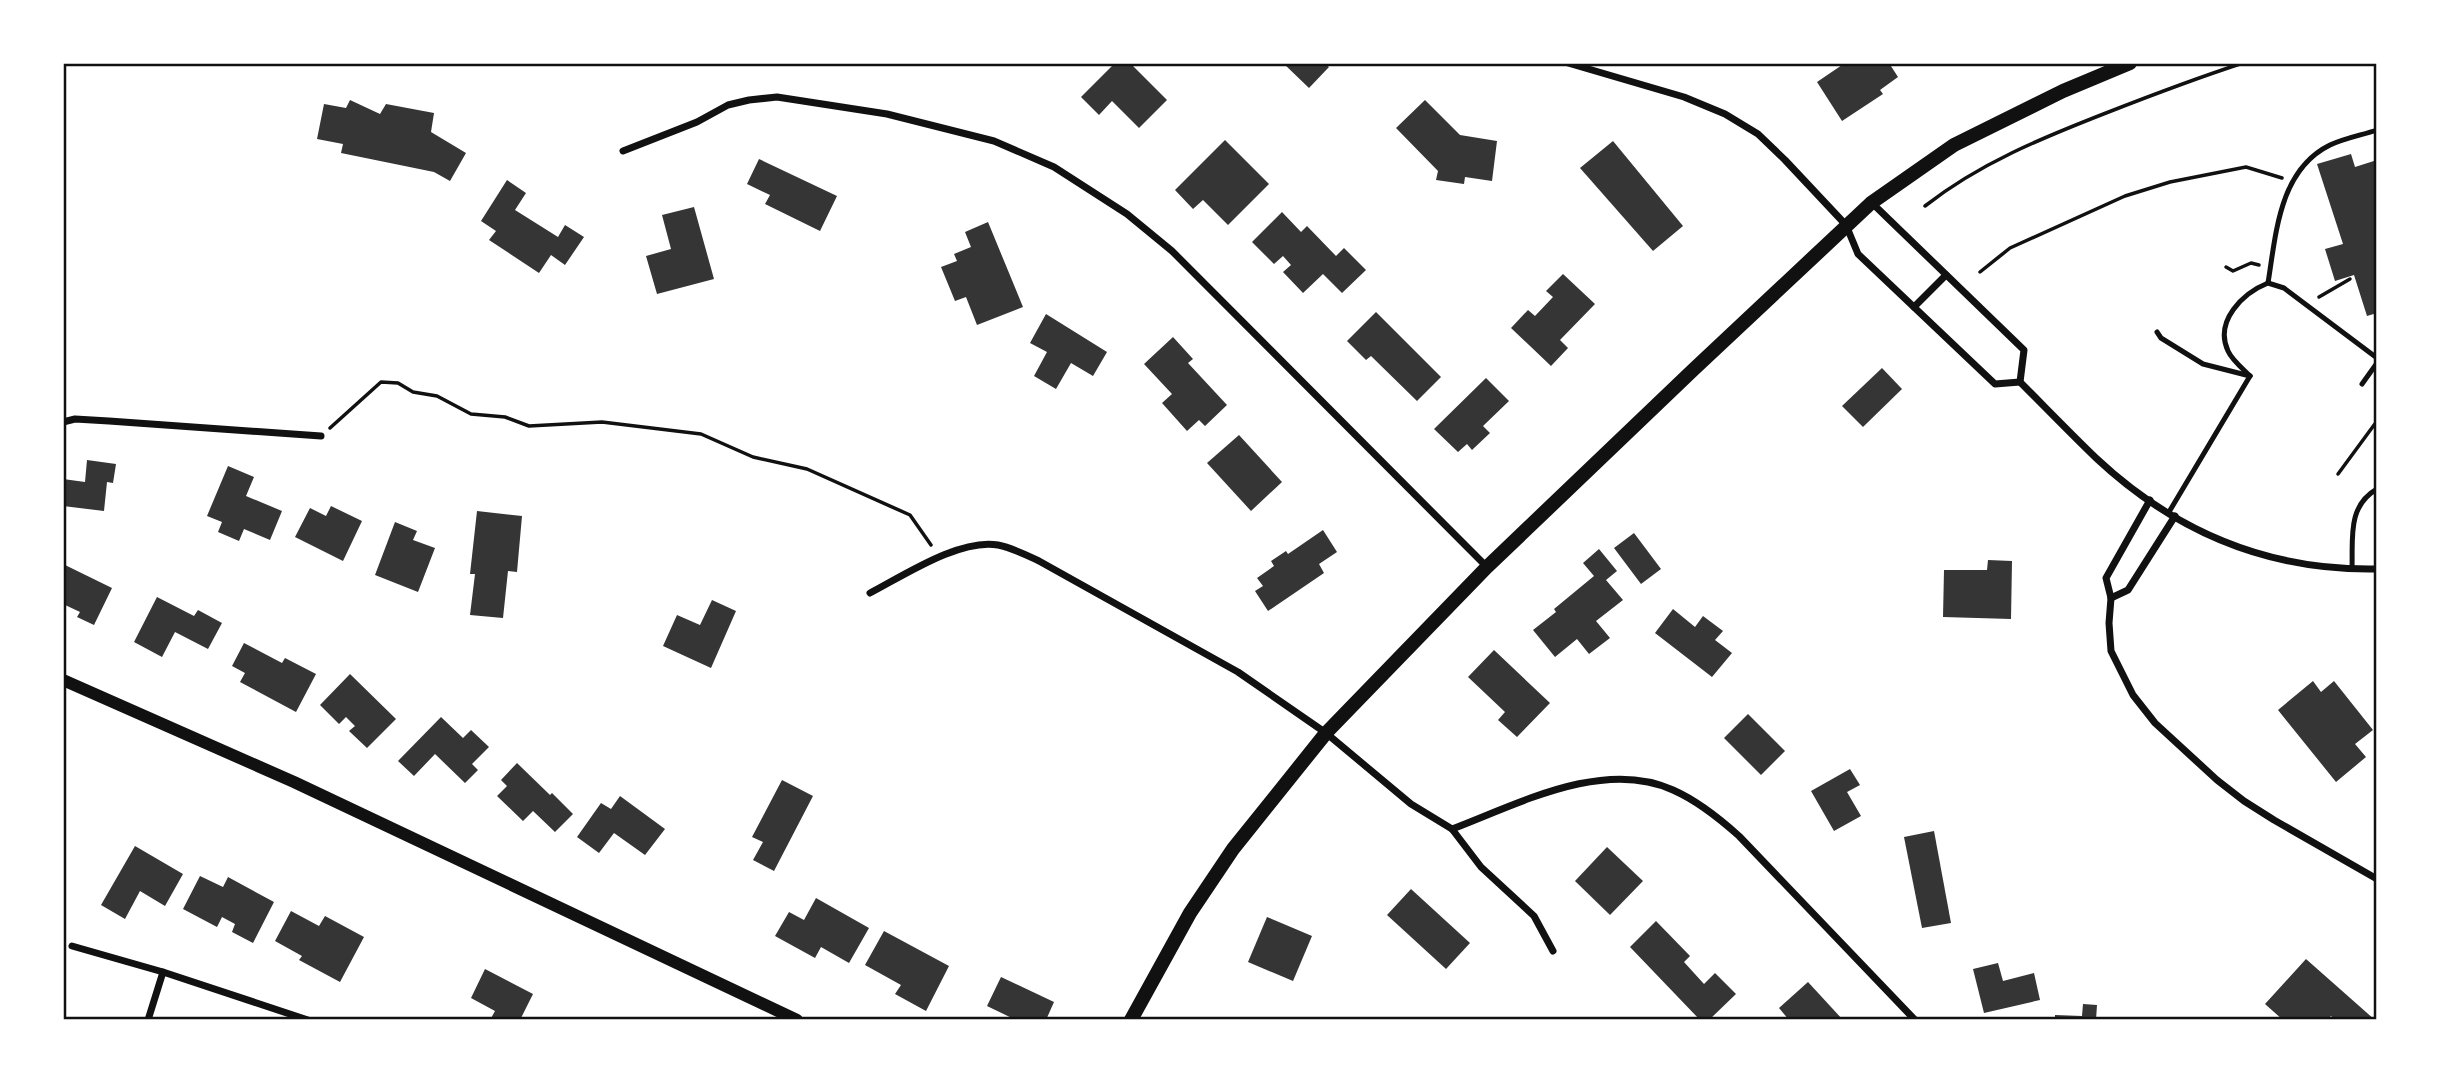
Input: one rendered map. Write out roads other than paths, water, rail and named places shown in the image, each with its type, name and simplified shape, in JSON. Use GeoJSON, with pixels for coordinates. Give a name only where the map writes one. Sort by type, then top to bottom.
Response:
{"type":"FeatureCollection","features":[{"type":"Feature","properties":{"kind":"main road"},"geometry":{"type":"LineString","coordinates":[[1131,1020],[1190,913],[1233,849],[1326,733],[1487,567],[1871,202],[1954,145],[2063,91],[2130,63]]}},
{"type":"Feature","properties":{"kind":"street"},"geometry":{"type":"LineString","coordinates":[[1568,63],[1684,97],[1725,114],[1758,134],[1846,225],[1858,254],[1995,384],[2020,382],[2097,459],[2172,514],[2208,536],[2263,556],[2325,568],[2377,569]]}},
{"type":"Feature","properties":{"kind":"street"},"geometry":{"type":"LineString","coordinates":[[623,151],[697,122],[728,105],[777,97],[887,114],[994,141],[1054,167],[1127,214],[1172,251],[1487,567]]}},
{"type":"Feature","properties":{"kind":"street"},"geometry":{"type":"LineString","coordinates":[[1871,202],[2024,350],[2020,382]]}},
{"type":"Feature","properties":{"kind":"street"},"geometry":{"type":"LineString","coordinates":[[1914,307],[1945,275]]}},
{"type":"Feature","properties":{"kind":"street"},"geometry":{"type":"LineString","coordinates":[[63,422],[75,419],[321,436]]}},
{"type":"Feature","properties":{"kind":"street"},"geometry":{"type":"LineString","coordinates":[[2150,500],[2106,578],[2111,598],[2111,651],[2133,695],[2155,723],[2244,801],[2377,878]]}},
{"type":"Feature","properties":{"kind":"street"},"geometry":{"type":"LineString","coordinates":[[2111,598],[2128,590],[2172,514]]}},
{"type":"Feature","properties":{"kind":"street"},"geometry":{"type":"LineString","coordinates":[[870,593],[954,551],[985,544],[1027,555],[1198,647],[1238,671],[1326,733],[1411,804],[1452,829],[1481,867],[1534,916],[1553,951]]}},
{"type":"Feature","properties":{"kind":"street"},"geometry":{"type":"LineString","coordinates":[[63,680],[332,800],[797,1020]]}},
{"type":"Feature","properties":{"kind":"street"},"geometry":{"type":"LineString","coordinates":[[1452,829],[1567,787],[1594,780],[1619,778],[1646,781],[1672,789],[1712,813],[1739,836],[1914,1020]]}},
{"type":"Feature","properties":{"kind":"street"},"geometry":{"type":"LineString","coordinates":[[72,946],[163,972],[308,1020]]}},
{"type":"Feature","properties":{"kind":"street"},"geometry":{"type":"LineString","coordinates":[[148,1020],[163,972]]}},
{"type":"Feature","properties":{"kind":"lane"},"geometry":{"type":"LineString","coordinates":[[2269,283],[2276,228],[2293,182],[2315,155],[2331,145],[2377,130]]}},
{"type":"Feature","properties":{"kind":"lane"},"geometry":{"type":"LineString","coordinates":[[2250,376],[2229,354],[2224,340],[2236,303],[2251,290],[2269,283],[2284,288],[2377,358]]}},
{"type":"Feature","properties":{"kind":"lane"},"geometry":{"type":"LineString","coordinates":[[2157,332],[2161,338],[2203,364],[2250,376]]}},
{"type":"Feature","properties":{"kind":"lane"},"geometry":{"type":"LineString","coordinates":[[2362,384],[2377,363]]}},
{"type":"Feature","properties":{"kind":"lane"},"geometry":{"type":"LineString","coordinates":[[2172,514],[2250,376]]}},
{"type":"Feature","properties":{"kind":"lane"},"geometry":{"type":"LineString","coordinates":[[2352,569],[2354,514],[2366,495],[2377,489]]}}]}
